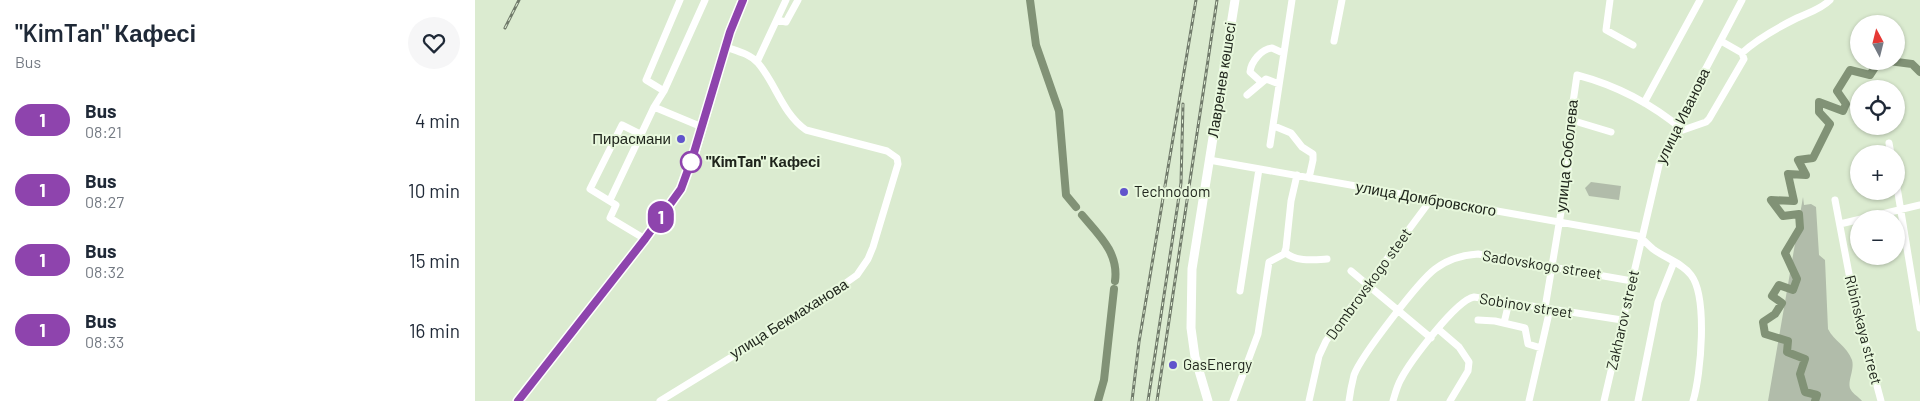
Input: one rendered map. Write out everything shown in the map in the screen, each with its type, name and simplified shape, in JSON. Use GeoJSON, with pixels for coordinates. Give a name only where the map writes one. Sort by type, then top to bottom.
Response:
{"type":"FeatureCollection","features":[{"type":"Feature","properties":{"kind":"main road"},"geometry":{"type":"LineString","coordinates":[[517,401],[645,239],[681,189],[726,47],[743,0]]}},
{"type":"Feature","properties":{"kind":"main road","name":"Лавренев көшесі"},"geometry":{"type":"LineString","coordinates":[[1208,401],[1195,357],[1190,293],[1191,269],[1235,0]]}},
{"type":"Feature","properties":{"kind":"street"},"geometry":{"type":"LineString","coordinates":[[664,91],[646,80],[680,0]]}},
{"type":"Feature","properties":{"kind":"street"},"geometry":{"type":"LineString","coordinates":[[610,200],[654,107],[664,91],[705,0]]}},
{"type":"Feature","properties":{"kind":"street"},"geometry":{"type":"LineString","coordinates":[[757,62],[786,0]]}},
{"type":"Feature","properties":{"kind":"street"},"geometry":{"type":"LineString","coordinates":[[777,20],[786,22],[798,0]]}},
{"type":"Feature","properties":{"kind":"street"},"geometry":{"type":"LineString","coordinates":[[1270,145],[1292,0]]}},
{"type":"Feature","properties":{"kind":"street"},"geometry":{"type":"LineString","coordinates":[[1334,41],[1342,0]]}},
{"type":"Feature","properties":{"kind":"street"},"geometry":{"type":"LineString","coordinates":[[1610,0],[1607,30],[1633,45]]}},
{"type":"Feature","properties":{"kind":"street"},"geometry":{"type":"LineString","coordinates":[[1644,103],[1700,0]]}},
{"type":"Feature","properties":{"kind":"street","name":"улица Иванова"},"geometry":{"type":"LineString","coordinates":[[1642,239],[1660,161],[1677,124],[1742,0]]}},
{"type":"Feature","properties":{"kind":"street"},"geometry":{"type":"LineString","coordinates":[[1742,53],[1757,41],[1788,22],[1820,8],[1830,0]]}},
{"type":"Feature","properties":{"kind":"street"},"geometry":{"type":"LineString","coordinates":[[1677,124],[1683,130],[1706,122],[1744,59],[1742,53],[1721,40]]}},
{"type":"Feature","properties":{"kind":"street","name":"улица Бекмаханова"},"geometry":{"type":"LineString","coordinates":[[660,401],[805,312],[857,275],[868,259],[873,247],[898,164],[897,158],[887,151],[806,130],[797,123],[757,62],[749,55],[726,47]]}},
{"type":"Feature","properties":{"kind":"street"},"geometry":{"type":"LineString","coordinates":[[1261,82],[1251,72],[1251,67],[1261,52],[1271,48],[1283,53]]}},
{"type":"Feature","properties":{"kind":"street","name":"улица Соболева"},"geometry":{"type":"LineString","coordinates":[[1529,401],[1541,348],[1552,266],[1561,222],[1570,156],[1571,120],[1577,75],[1609,84],[1677,124]]}},
{"type":"Feature","properties":{"kind":"street"},"geometry":{"type":"LineString","coordinates":[[1247,96],[1266,79],[1279,84]]}},
{"type":"Feature","properties":{"kind":"street"},"geometry":{"type":"LineString","coordinates":[[654,107],[702,127]]}},
{"type":"Feature","properties":{"kind":"street"},"geometry":{"type":"LineString","coordinates":[[1571,120],[1611,132]]}},
{"type":"Feature","properties":{"kind":"street"},"geometry":{"type":"LineString","coordinates":[[642,135],[622,125],[590,189],[616,205],[610,218],[645,239]]}},
{"type":"Feature","properties":{"kind":"street"},"geometry":{"type":"LineString","coordinates":[[1274,126],[1291,133],[1302,147],[1313,154],[1309,178]]}},
{"type":"Feature","properties":{"kind":"street","name":"улица Домбровского"},"geometry":{"type":"LineString","coordinates":[[1209,160],[1430,201],[1626,233],[1642,239],[1691,275],[1699,296],[1701,363],[1693,401]]}},
{"type":"Feature","properties":{"kind":"street"},"geometry":{"type":"LineString","coordinates":[[1240,292],[1259,169]]}},
{"type":"Feature","properties":{"kind":"street"},"geometry":{"type":"LineString","coordinates":[[1285,252],[1292,196],[1297,176]]}},
{"type":"Feature","properties":{"kind":"street","name":"Ribinskaya street"},"geometry":{"type":"LineString","coordinates":[[1835,200],[1854,300],[1881,401]]}},
{"type":"Feature","properties":{"kind":"street"},"geometry":{"type":"LineString","coordinates":[[1899,200],[1920,328]]}},
{"type":"Feature","properties":{"kind":"street","name":"Dombrovskogo steet"},"geometry":{"type":"LineString","coordinates":[[1309,401],[1319,356],[1326,341],[1430,201]]}},
{"type":"Feature","properties":{"kind":"street"},"geometry":{"type":"LineString","coordinates":[[1840,224],[1920,205]]}},
{"type":"Feature","properties":{"kind":"street","name":"Zakharov street"},"geometry":{"type":"LineString","coordinates":[[1604,401],[1642,239]]}},
{"type":"Feature","properties":{"kind":"street"},"geometry":{"type":"LineString","coordinates":[[1285,252],[1289,256],[1309,260],[1327,259]]}},
{"type":"Feature","properties":{"kind":"street"},"geometry":{"type":"LineString","coordinates":[[1233,401],[1258,334],[1269,262],[1285,252]]}},
{"type":"Feature","properties":{"kind":"street","name":"Sadovskogo street"},"geometry":{"type":"LineString","coordinates":[[1349,401],[1355,375],[1361,360],[1433,270],[1453,258],[1478,254],[1632,281]]}},
{"type":"Feature","properties":{"kind":"street"},"geometry":{"type":"LineString","coordinates":[[1638,401],[1658,302],[1675,262]]}},
{"type":"Feature","properties":{"kind":"street"},"geometry":{"type":"LineString","coordinates":[[1351,271],[1366,286],[1431,338]]}},
{"type":"Feature","properties":{"kind":"street","name":"Sobinov street"},"geometry":{"type":"LineString","coordinates":[[1393,401],[1399,381],[1405,371],[1438,328],[1466,299],[1474,297],[1623,320]]}},
{"type":"Feature","properties":{"kind":"street"},"geometry":{"type":"LineString","coordinates":[[1503,323],[1509,302]]}},
{"type":"Feature","properties":{"kind":"street"},"geometry":{"type":"LineString","coordinates":[[1478,320],[1525,328],[1528,344],[1541,348]]}},
{"type":"Feature","properties":{"kind":"street"},"geometry":{"type":"LineString","coordinates":[[1438,328],[1459,347],[1469,362],[1468,371],[1450,401]]}},
{"type":"Feature","properties":{"kind":"green space"},"geometry":{"type":"Polygon","coordinates":[[[1591,182],[1621,186],[1619,200],[1589,196],[1585,188],[1591,182]]]}},
{"type":"Feature","properties":{"kind":"green space"},"geometry":{"type":"Polygon","coordinates":[[[1803,197],[1804,205],[1811,204],[1816,207],[1819,255],[1825,260],[1828,329],[1850,355],[1853,364],[1850,387],[1853,393],[1862,401],[1768,401],[1803,197]]]}},
{"type":"Feature","properties":{"kind":"waterway"},"geometry":{"type":"LineString","coordinates":[[1030,0],[1036,45],[1059,111],[1066,195],[1076,207]]}},
{"type":"Feature","properties":{"kind":"waterway"},"geometry":{"type":"LineString","coordinates":[[1905,63],[1912,64],[1920,72]]}},
{"type":"Feature","properties":{"kind":"waterway"},"geometry":{"type":"LineString","coordinates":[[1815,401],[1817,395],[1805,392],[1800,374],[1805,359],[1787,352],[1788,341],[1765,334],[1763,322],[1775,314],[1782,303],[1772,296],[1779,285],[1793,290],[1797,279],[1785,253],[1800,228],[1799,214],[1783,216],[1771,200],[1794,201],[1788,174],[1806,175],[1798,160],[1813,158],[1830,124],[1819,112],[1819,102],[1843,111],[1846,104],[1837,91],[1850,70]]}},
{"type":"Feature","properties":{"kind":"waterway"},"geometry":{"type":"LineString","coordinates":[[1850,70],[1870,75],[1873,70]]}},
{"type":"Feature","properties":{"kind":"waterway"},"geometry":{"type":"LineString","coordinates":[[1082,215],[1101,237],[1111,253],[1114,262],[1115,281]]}},
{"type":"Feature","properties":{"kind":"waterway"},"geometry":{"type":"LineString","coordinates":[[1098,401],[1104,380],[1114,289]]}},
{"type":"Feature","properties":{"kind":"railway"},"geometry":{"type":"LineString","coordinates":[[505,28],[519,0]]}},
{"type":"Feature","properties":{"kind":"railway"},"geometry":{"type":"LineString","coordinates":[[1132,401],[1139,342],[1196,0]]}},
{"type":"Feature","properties":{"kind":"railway"},"geometry":{"type":"LineString","coordinates":[[1157,401],[1217,0]]}},
{"type":"Feature","properties":{"kind":"railway"},"geometry":{"type":"LineString","coordinates":[[1148,401],[1181,183],[1183,104]]}},
{"type":"Feature","properties":{"kind":"bus line","name":"1"},"geometry":{"type":"LineString","coordinates":[[518,401],[645,239],[681,189],[693,156],[730,32],[743,0]]}},
{"type":"Feature","properties":{"kind":"place","name":"Пирасмани"},"geometry":{"type":"Point","coordinates":[681,139]}},
{"type":"Feature","properties":{"kind":"place","name":"\"KimTan\" Кафесі"},"geometry":{"type":"Point","coordinates":[691,162]}},
{"type":"Feature","properties":{"kind":"place","name":"Technodom"},"geometry":{"type":"Point","coordinates":[1124,192]}},
{"type":"Feature","properties":{"kind":"place","name":"GasEnergy"},"geometry":{"type":"Point","coordinates":[1173,365]}}]}
